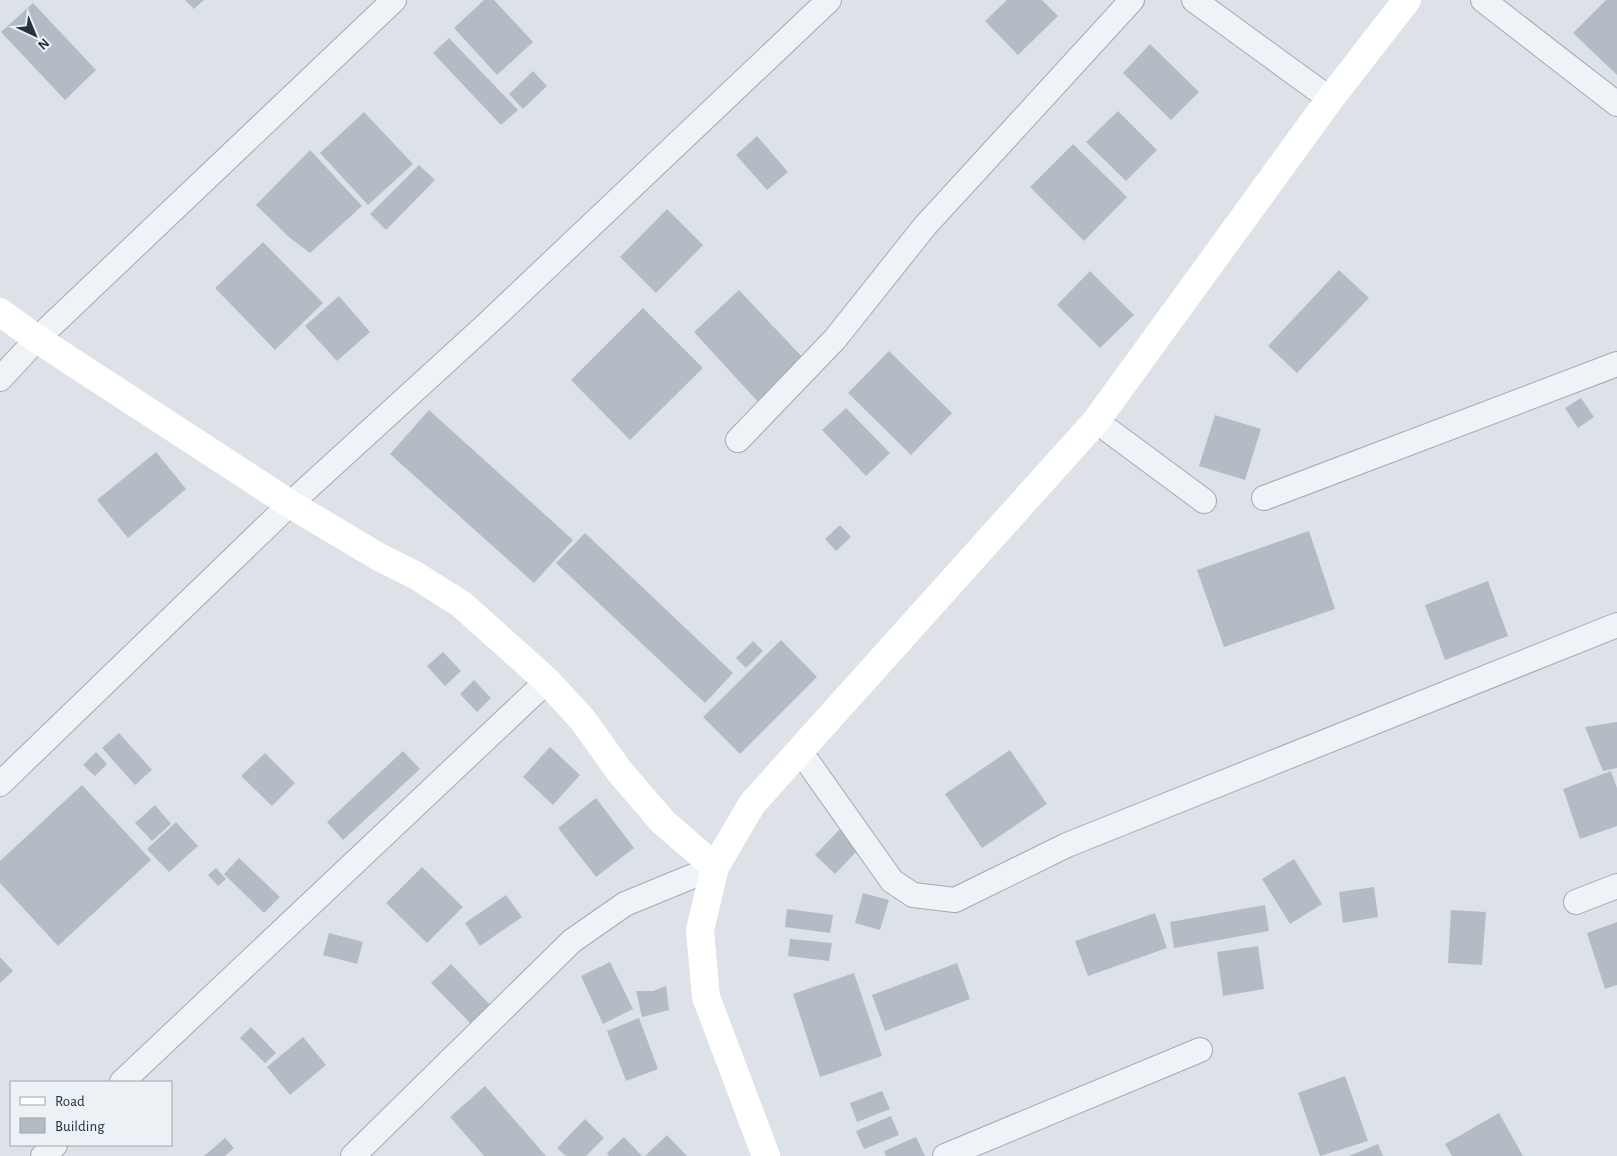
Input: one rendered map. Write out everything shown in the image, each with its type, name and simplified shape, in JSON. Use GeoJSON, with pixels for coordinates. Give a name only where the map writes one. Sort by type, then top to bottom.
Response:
{"type":"FeatureCollection","features":[{"type":"Feature","properties":{"kind":"main road"},"geometry":{"type":"LineString","coordinates":[[766,1156],[706,997],[700,930],[715,867],[752,804],[1096,421],[1330,99],[1407,0]]}},
{"type":"Feature","properties":{"kind":"main road"},"geometry":{"type":"LineString","coordinates":[[0,312],[38,339],[290,504],[379,557],[415,575],[461,604],[547,681],[582,719],[620,772],[662,822],[715,867]]}},
{"type":"Feature","properties":{"kind":"street"},"geometry":{"type":"LineString","coordinates":[[0,379],[38,339],[394,0]]}},
{"type":"Feature","properties":{"kind":"street"},"geometry":{"type":"LineString","coordinates":[[0,784],[290,504],[486,325],[828,0]]}},
{"type":"Feature","properties":{"kind":"street"},"geometry":{"type":"LineString","coordinates":[[738,440],[835,339],[925,226],[1132,0]]}},
{"type":"Feature","properties":{"kind":"street"},"geometry":{"type":"LineString","coordinates":[[1194,0],[1330,99]]}},
{"type":"Feature","properties":{"kind":"street"},"geometry":{"type":"LineString","coordinates":[[1482,0],[1617,104]]}},
{"type":"Feature","properties":{"kind":"street"},"geometry":{"type":"LineString","coordinates":[[1264,498],[1617,364]]}},
{"type":"Feature","properties":{"kind":"street"},"geometry":{"type":"LineString","coordinates":[[1096,421],[1204,501]]}},
{"type":"Feature","properties":{"kind":"street"},"geometry":{"type":"LineString","coordinates":[[800,751],[892,880],[913,895],[955,900],[1067,845],[1617,626]]}},
{"type":"Feature","properties":{"kind":"street"},"geometry":{"type":"LineString","coordinates":[[123,1081],[547,681]]}},
{"type":"Feature","properties":{"kind":"street"},"geometry":{"type":"LineString","coordinates":[[353,1156],[572,941],[625,904],[715,867]]}},
{"type":"Feature","properties":{"kind":"street"},"geometry":{"type":"LineString","coordinates":[[1576,902],[1617,886]]}},
{"type":"Feature","properties":{"kind":"street"},"geometry":{"type":"LineString","coordinates":[[945,1156],[1200,1050]]}},
{"type":"Feature","properties":{"kind":"street"},"geometry":{"type":"LineString","coordinates":[[44,1156],[54,1146]]}},
{"type":"Feature","properties":{"kind":"building"},"geometry":{"type":"Polygon","coordinates":[[[185,0],[204,0],[194,9],[185,0]]]}},
{"type":"Feature","properties":{"kind":"building"},"geometry":{"type":"Polygon","coordinates":[[[484,0],[494,0],[533,42],[497,75],[454,28],[484,0]]]}},
{"type":"Feature","properties":{"kind":"building"},"geometry":{"type":"Polygon","coordinates":[[[1007,0],[1042,0],[1058,16],[1018,55],[985,21],[1007,0]]]}},
{"type":"Feature","properties":{"kind":"building"},"geometry":{"type":"Polygon","coordinates":[[[1606,0],[1617,0],[1617,75],[1573,33],[1606,0]]]}},
{"type":"Feature","properties":{"kind":"building"},"geometry":{"type":"Polygon","coordinates":[[[33,3],[96,70],[65,100],[1,32],[33,3]]]}},
{"type":"Feature","properties":{"kind":"building"},"geometry":{"type":"Polygon","coordinates":[[[449,38],[518,110],[501,125],[433,53],[449,38]]]}},
{"type":"Feature","properties":{"kind":"building"},"geometry":{"type":"Polygon","coordinates":[[[1150,44],[1199,92],[1171,120],[1123,73],[1150,44]]]}},
{"type":"Feature","properties":{"kind":"building"},"geometry":{"type":"Polygon","coordinates":[[[533,71],[547,86],[523,109],[509,94],[533,71]]]}},
{"type":"Feature","properties":{"kind":"building"},"geometry":{"type":"Polygon","coordinates":[[[1118,111],[1157,150],[1126,181],[1086,142],[1118,111]]]}},
{"type":"Feature","properties":{"kind":"building"},"geometry":{"type":"Polygon","coordinates":[[[364,112],[413,164],[368,205],[320,153],[364,112]]]}},
{"type":"Feature","properties":{"kind":"building"},"geometry":{"type":"Polygon","coordinates":[[[757,136],[788,172],[767,190],[736,155],[757,136]]]}},
{"type":"Feature","properties":{"kind":"building"},"geometry":{"type":"Polygon","coordinates":[[[1073,144],[1127,197],[1084,241],[1030,187],[1073,144]]]}},
{"type":"Feature","properties":{"kind":"building"},"geometry":{"type":"Polygon","coordinates":[[[310,150],[362,206],[310,253],[290,238],[256,205],[310,150]]]}},
{"type":"Feature","properties":{"kind":"building"},"geometry":{"type":"Polygon","coordinates":[[[419,165],[435,180],[386,230],[370,214],[419,165]]]}},
{"type":"Feature","properties":{"kind":"building"},"geometry":{"type":"Polygon","coordinates":[[[667,209],[703,245],[656,293],[620,257],[667,209]]]}},
{"type":"Feature","properties":{"kind":"building"},"geometry":{"type":"Polygon","coordinates":[[[263,242],[323,303],[275,350],[215,288],[263,242]]]}},
{"type":"Feature","properties":{"kind":"building"},"geometry":{"type":"Polygon","coordinates":[[[1339,270],[1369,298],[1297,373],[1268,346],[1339,270]]]}},
{"type":"Feature","properties":{"kind":"building"},"geometry":{"type":"Polygon","coordinates":[[[1090,271],[1134,315],[1100,348],[1057,305],[1090,271]]]}},
{"type":"Feature","properties":{"kind":"building"},"geometry":{"type":"Polygon","coordinates":[[[739,290],[805,360],[759,403],[694,332],[739,290]]]}},
{"type":"Feature","properties":{"kind":"building"},"geometry":{"type":"Polygon","coordinates":[[[339,296],[370,332],[337,361],[305,326],[339,296]]]}},
{"type":"Feature","properties":{"kind":"building"},"geometry":{"type":"Polygon","coordinates":[[[643,308],[703,368],[630,440],[571,380],[643,308]]]}},
{"type":"Feature","properties":{"kind":"building"},"geometry":{"type":"Polygon","coordinates":[[[889,351],[952,413],[911,455],[848,393],[889,351]]]}},
{"type":"Feature","properties":{"kind":"building"},"geometry":{"type":"Polygon","coordinates":[[[1581,398],[1594,417],[1578,428],[1565,408],[1581,398]]]}},
{"type":"Feature","properties":{"kind":"building"},"geometry":{"type":"Polygon","coordinates":[[[846,408],[890,453],[866,476],[822,430],[846,408]]]}},
{"type":"Feature","properties":{"kind":"building"},"geometry":{"type":"Polygon","coordinates":[[[429,410],[573,540],[534,583],[390,454],[429,410]]]}},
{"type":"Feature","properties":{"kind":"building"},"geometry":{"type":"Polygon","coordinates":[[[1215,415],[1261,429],[1245,480],[1199,466],[1215,415]]]}},
{"type":"Feature","properties":{"kind":"building"},"geometry":{"type":"Polygon","coordinates":[[[156,452],[186,489],[128,538],[97,500],[156,452]]]}},
{"type":"Feature","properties":{"kind":"building"},"geometry":{"type":"Polygon","coordinates":[[[840,525],[851,537],[836,551],[825,539],[840,525]]]}},
{"type":"Feature","properties":{"kind":"building"},"geometry":{"type":"Polygon","coordinates":[[[1309,531],[1335,609],[1224,647],[1197,570],[1309,531]]]}},
{"type":"Feature","properties":{"kind":"building"},"geometry":{"type":"Polygon","coordinates":[[[585,533],[733,673],[705,703],[556,563],[585,533]]]}},
{"type":"Feature","properties":{"kind":"building"},"geometry":{"type":"Polygon","coordinates":[[[1488,581],[1508,636],[1445,660],[1425,605],[1488,581]]]}},
{"type":"Feature","properties":{"kind":"building"},"geometry":{"type":"Polygon","coordinates":[[[781,640],[817,677],[740,754],[703,717],[781,640]]]}},
{"type":"Feature","properties":{"kind":"building"},"geometry":{"type":"Polygon","coordinates":[[[753,641],[763,651],[746,668],[736,658],[753,641]]]}},
{"type":"Feature","properties":{"kind":"building"},"geometry":{"type":"Polygon","coordinates":[[[443,652],[461,671],[445,686],[427,666],[443,652]]]}},
{"type":"Feature","properties":{"kind":"building"},"geometry":{"type":"Polygon","coordinates":[[[474,680],[491,698],[477,712],[460,694],[474,680]]]}},
{"type":"Feature","properties":{"kind":"building"},"geometry":{"type":"Polygon","coordinates":[[[1617,722],[1617,768],[1603,771],[1585,727],[1617,722]]]}},
{"type":"Feature","properties":{"kind":"building"},"geometry":{"type":"Polygon","coordinates":[[[119,733],[152,770],[135,785],[102,748],[119,733]]]}},
{"type":"Feature","properties":{"kind":"building"},"geometry":{"type":"Polygon","coordinates":[[[550,747],[580,775],[553,805],[523,777],[550,747]]]}},
{"type":"Feature","properties":{"kind":"building"},"geometry":{"type":"Polygon","coordinates":[[[1010,750],[1047,804],[982,848],[945,794],[1010,750]]]}},
{"type":"Feature","properties":{"kind":"building"},"geometry":{"type":"Polygon","coordinates":[[[403,751],[420,769],[343,840],[327,822],[403,751]]]}},
{"type":"Feature","properties":{"kind":"building"},"geometry":{"type":"Polygon","coordinates":[[[96,752],[107,764],[95,776],[83,765],[96,752]]]}},
{"type":"Feature","properties":{"kind":"building"},"geometry":{"type":"Polygon","coordinates":[[[265,753],[295,783],[272,806],[241,776],[265,753]]]}},
{"type":"Feature","properties":{"kind":"building"},"geometry":{"type":"Polygon","coordinates":[[[1611,771],[1617,788],[1617,826],[1580,839],[1563,789],[1611,771]]]}},
{"type":"Feature","properties":{"kind":"building"},"geometry":{"type":"Polygon","coordinates":[[[82,785],[151,860],[58,946],[0,883],[0,861],[82,785]]]}},
{"type":"Feature","properties":{"kind":"building"},"geometry":{"type":"Polygon","coordinates":[[[596,798],[634,848],[596,877],[558,828],[596,798]]]}},
{"type":"Feature","properties":{"kind":"building"},"geometry":{"type":"Polygon","coordinates":[[[155,805],[171,824],[152,841],[135,823],[155,805]]]}},
{"type":"Feature","properties":{"kind":"building"},"geometry":{"type":"Polygon","coordinates":[[[176,822],[198,846],[169,872],[147,849],[176,822]]]}},
{"type":"Feature","properties":{"kind":"building"},"geometry":{"type":"Polygon","coordinates":[[[840,829],[860,848],[835,874],[815,855],[840,829]]]}},
{"type":"Feature","properties":{"kind":"building"},"geometry":{"type":"Polygon","coordinates":[[[239,858],[280,897],[264,913],[224,874],[239,858]]]}},
{"type":"Feature","properties":{"kind":"building"},"geometry":{"type":"Polygon","coordinates":[[[1294,859],[1322,904],[1290,924],[1262,879],[1294,859]]]}},
{"type":"Feature","properties":{"kind":"building"},"geometry":{"type":"Polygon","coordinates":[[[422,867],[463,907],[427,943],[386,903],[422,867]]]}},
{"type":"Feature","properties":{"kind":"building"},"geometry":{"type":"Polygon","coordinates":[[[216,868],[226,879],[218,886],[208,875],[216,868]]]}},
{"type":"Feature","properties":{"kind":"building"},"geometry":{"type":"Polygon","coordinates":[[[1374,887],[1378,917],[1343,923],[1339,892],[1374,887]]]}},
{"type":"Feature","properties":{"kind":"building"},"geometry":{"type":"Polygon","coordinates":[[[863,893],[889,900],[880,930],[855,923],[863,893]]]}},
{"type":"Feature","properties":{"kind":"building"},"geometry":{"type":"Polygon","coordinates":[[[506,895],[522,917],[480,946],[465,923],[506,895]]]}},
{"type":"Feature","properties":{"kind":"building"},"geometry":{"type":"Polygon","coordinates":[[[1265,905],[1269,931],[1174,948],[1170,922],[1265,905]]]}},
{"type":"Feature","properties":{"kind":"building"},"geometry":{"type":"Polygon","coordinates":[[[787,909],[833,915],[830,933],[785,927],[787,909]]]}},
{"type":"Feature","properties":{"kind":"building"},"geometry":{"type":"Polygon","coordinates":[[[1451,910],[1486,912],[1482,965],[1448,963],[1451,910]]]}},
{"type":"Feature","properties":{"kind":"building"},"geometry":{"type":"Polygon","coordinates":[[[1155,913],[1167,948],[1088,976],[1075,941],[1155,913]]]}},
{"type":"Feature","properties":{"kind":"building"},"geometry":{"type":"Polygon","coordinates":[[[1617,922],[1617,985],[1605,989],[1587,933],[1617,922]]]}},
{"type":"Feature","properties":{"kind":"building"},"geometry":{"type":"Polygon","coordinates":[[[329,933],[363,942],[357,964],[323,955],[329,933]]]}},
{"type":"Feature","properties":{"kind":"building"},"geometry":{"type":"Polygon","coordinates":[[[790,939],[832,943],[829,961],[788,956],[790,939]]]}},
{"type":"Feature","properties":{"kind":"building"},"geometry":{"type":"Polygon","coordinates":[[[1258,946],[1264,989],[1223,996],[1217,952],[1258,946]]]}},
{"type":"Feature","properties":{"kind":"building"},"geometry":{"type":"Polygon","coordinates":[[[0,957],[13,971],[0,983],[0,957]]]}},
{"type":"Feature","properties":{"kind":"building"},"geometry":{"type":"Polygon","coordinates":[[[610,962],[633,1009],[603,1024],[581,976],[610,962]]]}},
{"type":"Feature","properties":{"kind":"building"},"geometry":{"type":"Polygon","coordinates":[[[957,963],[970,999],[885,1031],[872,995],[957,963]]]}},
{"type":"Feature","properties":{"kind":"building"},"geometry":{"type":"Polygon","coordinates":[[[451,964],[496,1011],[477,1030],[431,983],[451,964]]]}},
{"type":"Feature","properties":{"kind":"building"},"geometry":{"type":"Polygon","coordinates":[[[854,973],[882,1056],[820,1077],[793,994],[854,973]]]}},
{"type":"Feature","properties":{"kind":"building"},"geometry":{"type":"Polygon","coordinates":[[[666,986],[669,1010],[642,1017],[636,991],[653,991],[666,986]]]}},
{"type":"Feature","properties":{"kind":"building"},"geometry":{"type":"Polygon","coordinates":[[[639,1018],[658,1069],[626,1081],[607,1031],[639,1018]]]}},
{"type":"Feature","properties":{"kind":"building"},"geometry":{"type":"Polygon","coordinates":[[[251,1027],[276,1053],[265,1063],[240,1038],[251,1027]]]}},
{"type":"Feature","properties":{"kind":"building"},"geometry":{"type":"Polygon","coordinates":[[[303,1037],[326,1065],[290,1095],[267,1067],[303,1037]]]}},
{"type":"Feature","properties":{"kind":"building"},"geometry":{"type":"Polygon","coordinates":[[[1345,1076],[1368,1141],[1320,1156],[1298,1093],[1345,1076]]]}},
{"type":"Feature","properties":{"kind":"building"},"geometry":{"type":"Polygon","coordinates":[[[485,1086],[546,1156],[484,1156],[450,1117],[485,1086]]]}},
{"type":"Feature","properties":{"kind":"building"},"geometry":{"type":"Polygon","coordinates":[[[882,1091],[890,1109],[857,1122],[850,1103],[882,1091]]]}},
{"type":"Feature","properties":{"kind":"building"},"geometry":{"type":"Polygon","coordinates":[[[1499,1113],[1523,1156],[1452,1156],[1445,1144],[1499,1113]]]}},
{"type":"Feature","properties":{"kind":"building"},"geometry":{"type":"Polygon","coordinates":[[[891,1116],[899,1135],[864,1149],[856,1131],[891,1116]]]}},
{"type":"Feature","properties":{"kind":"building"},"geometry":{"type":"Polygon","coordinates":[[[585,1119],[604,1138],[586,1156],[566,1156],[557,1148],[585,1119]]]}},
{"type":"Feature","properties":{"kind":"building"},"geometry":{"type":"Polygon","coordinates":[[[667,1135],[687,1156],[645,1156],[667,1135]]]}},
{"type":"Feature","properties":{"kind":"building"},"geometry":{"type":"Polygon","coordinates":[[[624,1137],[642,1156],[609,1156],[607,1153],[624,1137]]]}},
{"type":"Feature","properties":{"kind":"building"},"geometry":{"type":"Polygon","coordinates":[[[916,1137],[925,1156],[886,1156],[884,1151],[916,1137]]]}},
{"type":"Feature","properties":{"kind":"building"},"geometry":{"type":"Polygon","coordinates":[[[225,1138],[234,1148],[225,1156],[204,1156],[225,1138]]]}},
{"type":"Feature","properties":{"kind":"building"},"geometry":{"type":"Polygon","coordinates":[[[1378,1144],[1383,1156],[1349,1156],[1378,1144]]]}}]}
